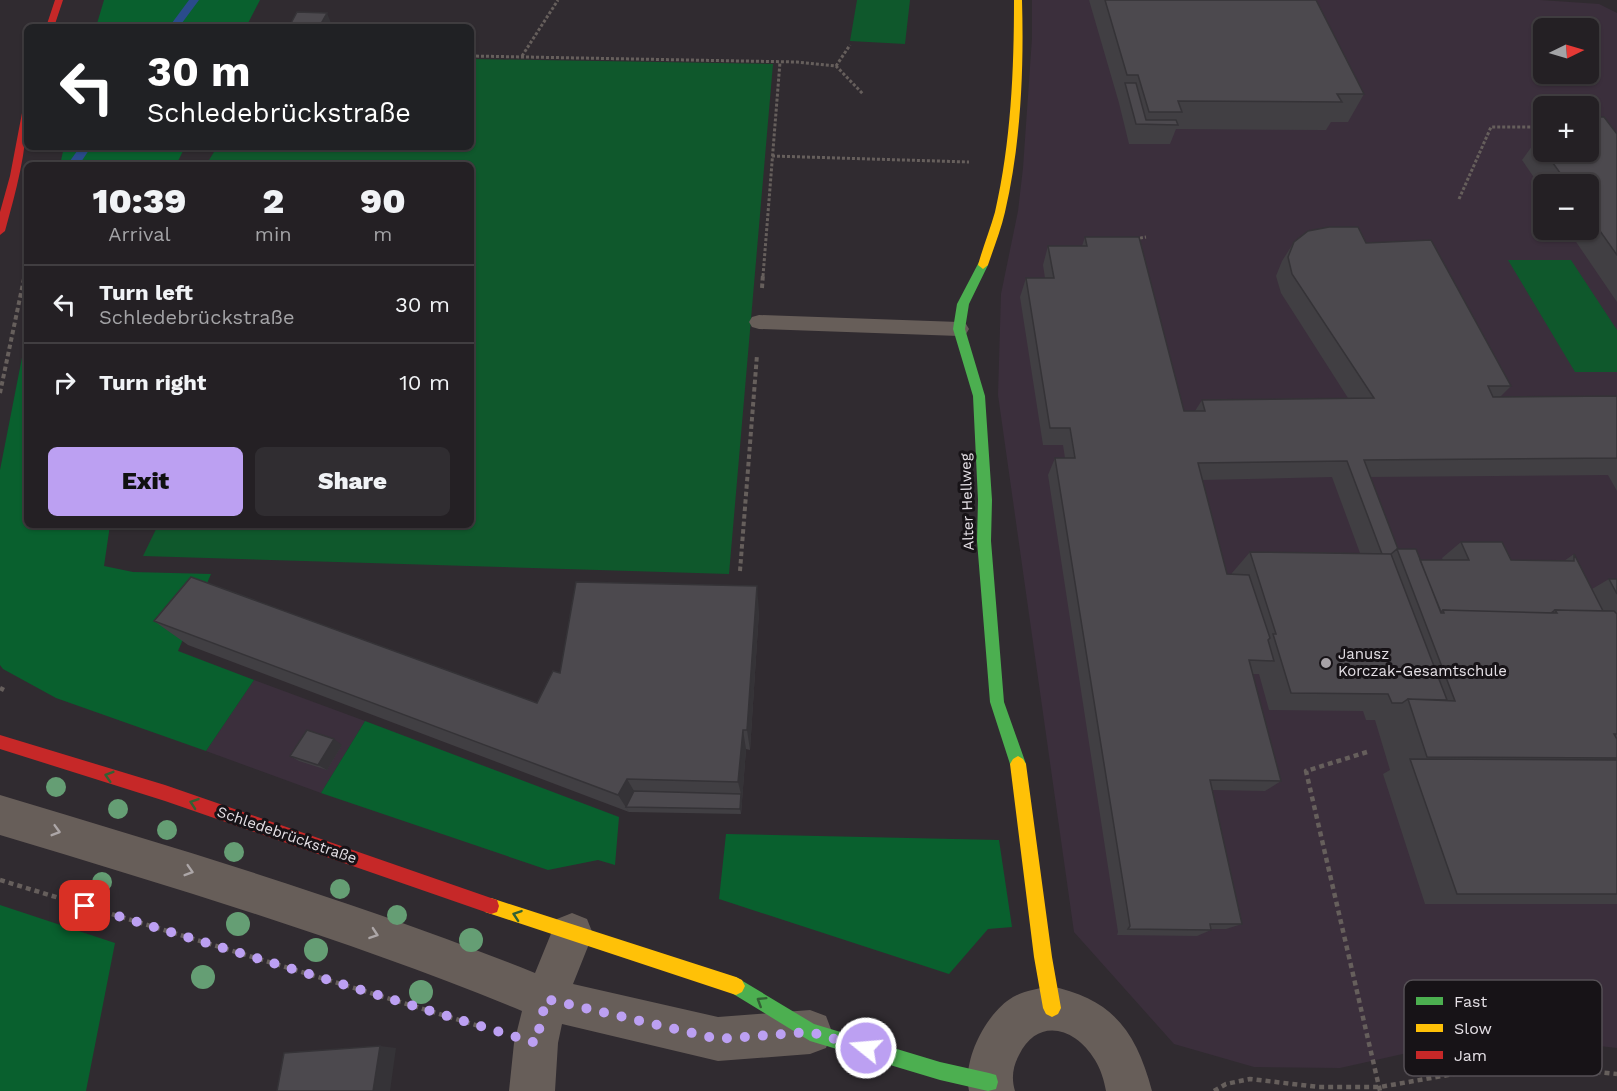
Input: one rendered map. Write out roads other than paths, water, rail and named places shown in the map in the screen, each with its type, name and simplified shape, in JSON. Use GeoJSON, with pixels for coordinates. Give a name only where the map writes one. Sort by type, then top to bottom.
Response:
{"type":"FeatureCollection","features":[{"type":"Feature","properties":{"kind":"street"},"geometry":{"type":"LineString","coordinates":[[51,24],[59,0]]}},
{"type":"Feature","properties":{"kind":"street","name":"Alter Hellweg"},"geometry":{"type":"LineString","coordinates":[[1018,0],[1019,38],[1008,165],[1000,210],[981,272],[963,304],[959,329],[979,396],[985,500],[984,541],[997,702],[1017,758],[1043,957],[1052,1008]]}},
{"type":"Feature","properties":{"kind":"street"},"geometry":{"type":"LineString","coordinates":[[9,135],[24,109]]}},
{"type":"Feature","properties":{"kind":"street"},"geometry":{"type":"LineString","coordinates":[[0,231],[15,176],[24,114]]}},
{"type":"Feature","properties":{"kind":"street","name":"Schledebrückstraße"},"geometry":{"type":"LineString","coordinates":[[0,742],[176,796],[572,934],[732,983],[810,1032],[990,1087]]}},
{"type":"Feature","properties":{"kind":"street","name":"Schledebrückstraße"},"geometry":{"type":"LineString","coordinates":[[0,815],[230,884],[465,966],[546,999],[718,1039],[810,1032]]}},
{"type":"Feature","properties":{"kind":"street"},"geometry":{"type":"LineString","coordinates":[[532,1091],[536,1043],[546,999],[572,934]]}},
{"type":"Feature","properties":{"kind":"street"},"geometry":{"type":"LineString","coordinates":[[990,1087],[1002,1037],[1015,1021],[1032,1010],[1052,1008],[1073,1011],[1092,1022],[1108,1038],[1121,1058],[1129,1091]]}},
{"type":"Feature","properties":{"kind":"lane"},"geometry":{"type":"LineString","coordinates":[[759,322],[959,329]]}},
{"type":"Feature","properties":{"kind":"waterway"},"geometry":{"type":"LineString","coordinates":[[176,24],[194,0]]}},
{"type":"Feature","properties":{"kind":"waterway"},"geometry":{"type":"LineString","coordinates":[[75,162],[84,150]]}},
{"type":"Feature","properties":{"kind":"place","name":"Janusz Korczak-Gesamtschule"},"geometry":{"type":"Point","coordinates":[1326,663]}}]}
